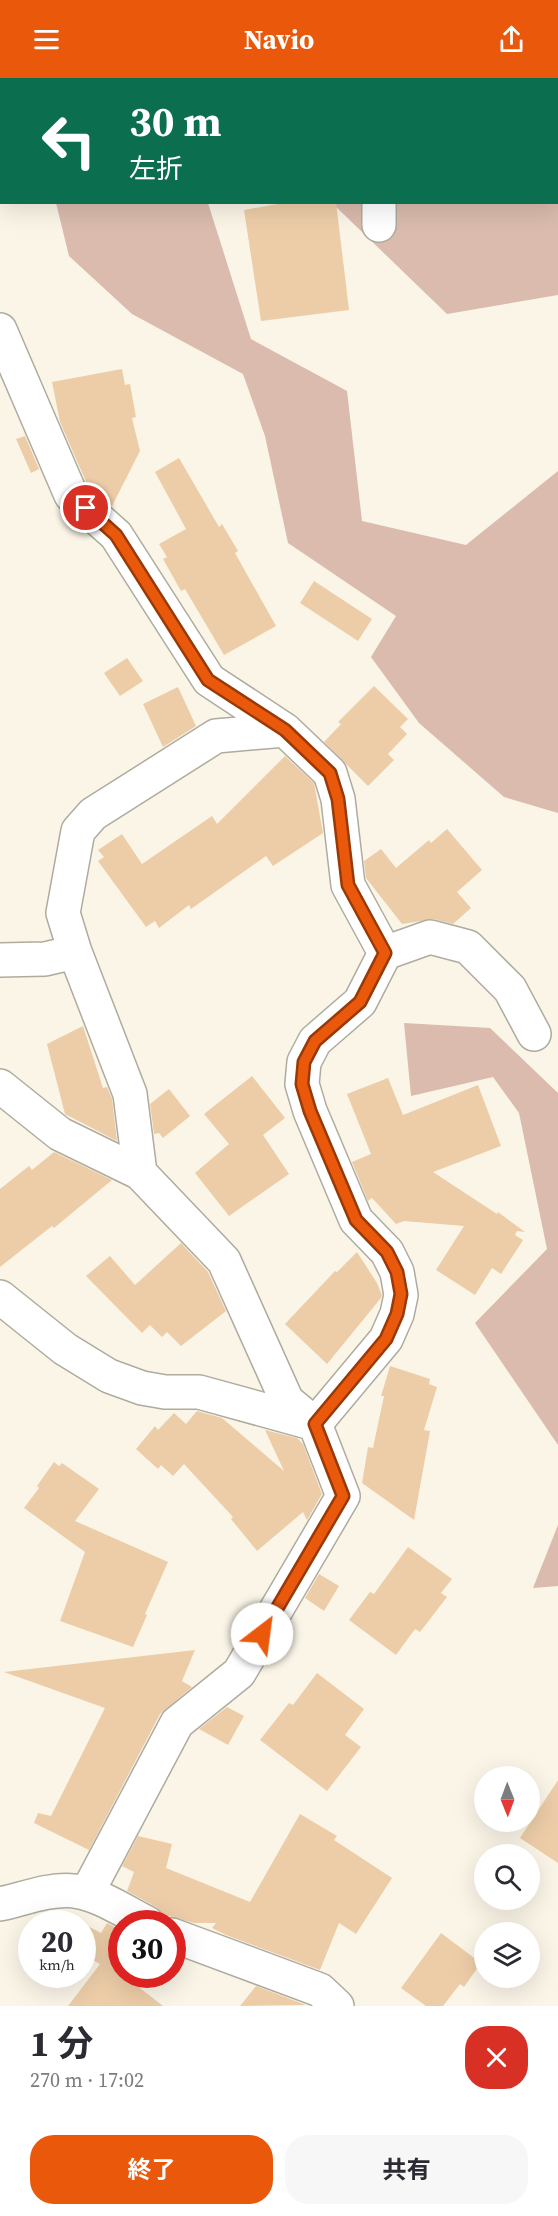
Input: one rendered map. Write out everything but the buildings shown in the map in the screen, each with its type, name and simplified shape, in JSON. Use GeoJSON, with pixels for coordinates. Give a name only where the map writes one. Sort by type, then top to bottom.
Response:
{"type":"FeatureCollection","features":[{"type":"Feature","properties":{"kind":"street"},"geometry":{"type":"LineString","coordinates":[[0,330],[71,495],[116,535],[208,680],[285,730],[330,773],[338,799],[348,885],[385,953]]}},
{"type":"Feature","properties":{"kind":"street"},"geometry":{"type":"LineString","coordinates":[[140,1173],[130,1094],[75,952],[63,913],[78,831],[93,814],[216,736],[285,730]]}},
{"type":"Feature","properties":{"kind":"street"},"geometry":{"type":"LineString","coordinates":[[315,1424],[386,1339],[397,1314],[401,1294],[397,1272],[387,1252],[356,1220],[310,1111],[302,1084],[304,1062],[315,1041],[360,1002],[385,953],[430,938],[468,947],[510,989],[534,1034]]}},
{"type":"Feature","properties":{"kind":"street"},"geometry":{"type":"LineString","coordinates":[[0,960],[45,959],[75,952]]}},
{"type":"Feature","properties":{"kind":"street"},"geometry":{"type":"LineString","coordinates":[[0,1086],[60,1134],[140,1173],[224,1261],[287,1401],[315,1424],[343,1496],[239,1673],[177,1723],[87,1893]]}},
{"type":"Feature","properties":{"kind":"street"},"geometry":{"type":"LineString","coordinates":[[0,1297],[65,1349],[109,1376],[142,1388],[165,1392],[199,1392],[315,1424]]}},
{"type":"Feature","properties":{"kind":"street"},"geometry":{"type":"LineString","coordinates":[[0,1904],[73,1890],[87,1893],[121,1910]]}},
{"type":"Feature","properties":{"kind":"street"},"geometry":{"type":"LineString","coordinates":[[186,1940],[320,1990],[337,2006]]}},
{"type":"Feature","properties":{"kind":"shaded area"},"geometry":{"type":"Polygon","coordinates":[[[56,204],[208,204],[251,339],[347,391],[362,521],[466,545],[558,471],[558,813],[504,797],[419,723],[371,657],[396,616],[288,543],[265,436],[243,374],[132,314],[69,256],[56,204]]]}},
{"type":"Feature","properties":{"kind":"shaded area"},"geometry":{"type":"Polygon","coordinates":[[[333,204],[558,204],[558,295],[447,314],[333,204]]]}},
{"type":"Feature","properties":{"kind":"shaded area"},"geometry":{"type":"Polygon","coordinates":[[[404,1023],[490,1028],[558,1093],[558,1445],[475,1323],[547,1249],[519,1113],[493,1077],[411,1096],[404,1023]]]}},
{"type":"Feature","properties":{"kind":"shaded area"},"geometry":{"type":"Polygon","coordinates":[[[558,1525],[558,1586],[533,1588],[558,1525]]]}},
{"type":"Feature","properties":{"kind":"route"},"geometry":{"type":"LineString","coordinates":[[86,508],[116,535],[208,680],[285,730],[330,773],[338,799],[348,885],[385,953],[360,1002],[315,1041],[304,1062],[302,1084],[310,1111],[356,1220],[387,1252],[397,1272],[401,1294],[397,1314],[386,1339],[315,1424],[343,1496],[262,1634]]}}]}
